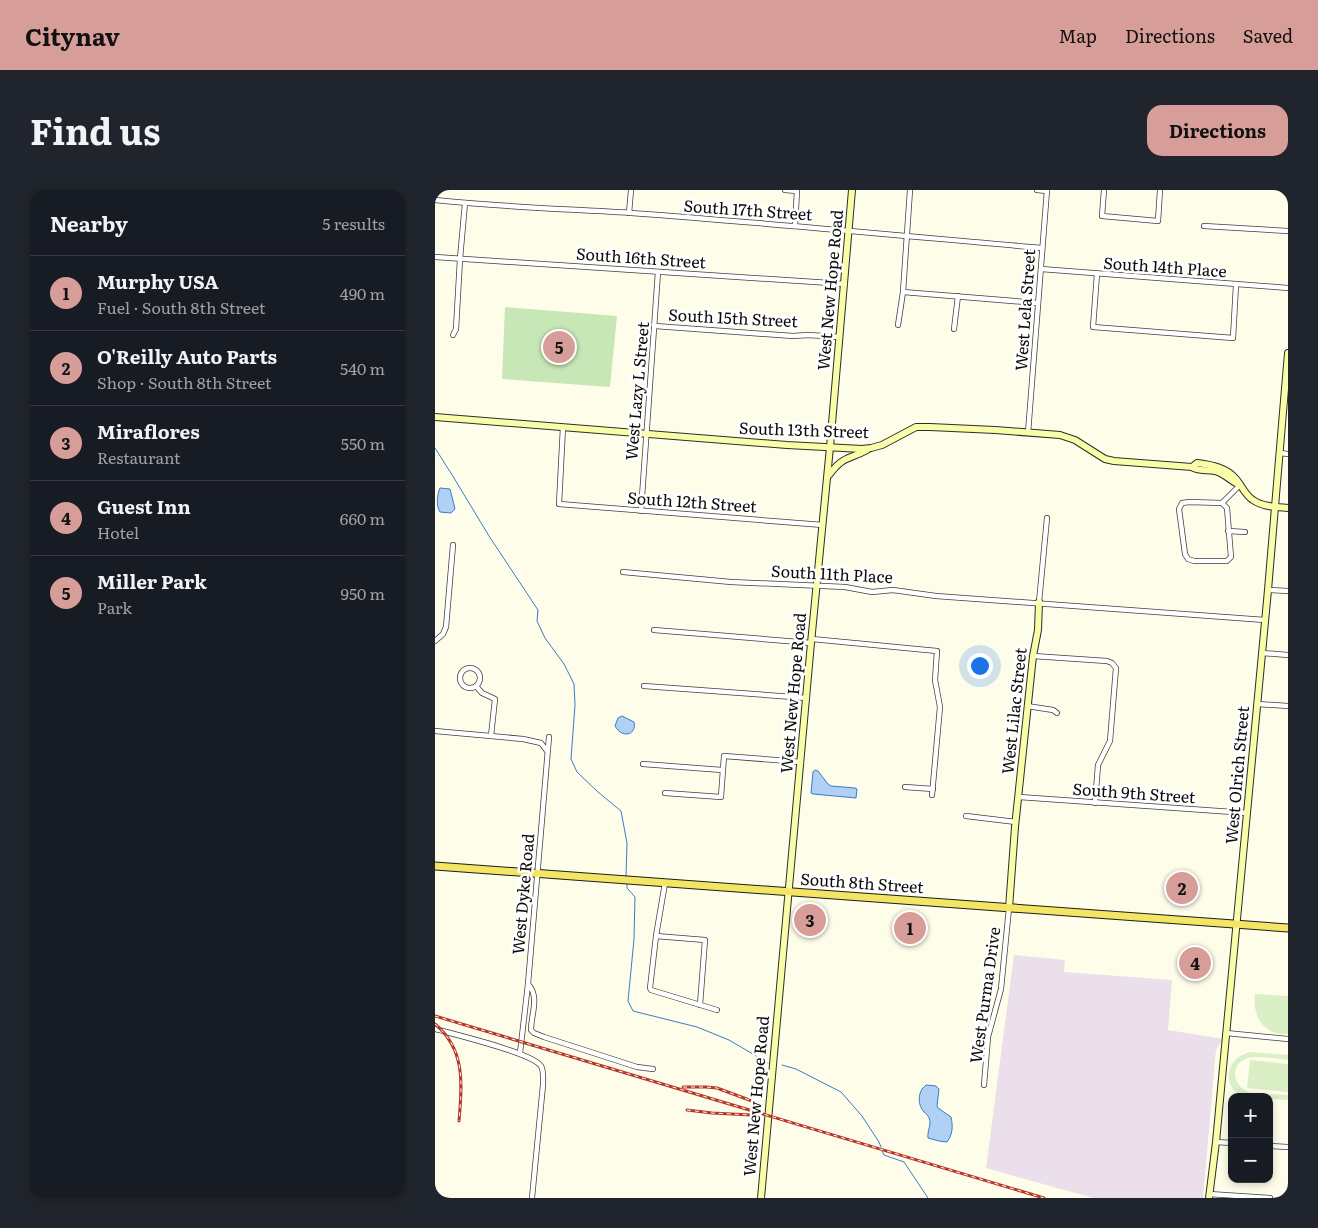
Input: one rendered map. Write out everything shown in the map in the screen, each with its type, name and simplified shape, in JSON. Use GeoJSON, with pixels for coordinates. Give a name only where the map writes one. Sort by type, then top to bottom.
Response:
{"type":"FeatureCollection","features":[{"type":"Feature","properties":{"kind":"main road","name":"South 8th Street"},"geometry":{"type":"LineString","coordinates":[[435,866],[1288,928]]}},
{"type":"Feature","properties":{"kind":"street"},"geometry":{"type":"LineString","coordinates":[[629,213],[631,190]]}},
{"type":"Feature","properties":{"kind":"street"},"geometry":{"type":"LineString","coordinates":[[785,190],[797,191],[795,226]]}},
{"type":"Feature","properties":{"kind":"street","name":"West New Hope Road"},"geometry":{"type":"LineString","coordinates":[[761,1198],[811,641],[831,447],[852,190]]}},
{"type":"Feature","properties":{"kind":"street"},"geometry":{"type":"LineString","coordinates":[[899,324],[910,190]]}},
{"type":"Feature","properties":{"kind":"street"},"geometry":{"type":"LineString","coordinates":[[1037,190],[1047,190]]}},
{"type":"Feature","properties":{"kind":"street","name":"West Lela Street"},"geometry":{"type":"LineString","coordinates":[[1028,432],[1047,190]]}},
{"type":"Feature","properties":{"kind":"street"},"geometry":{"type":"LineString","coordinates":[[1104,190],[1102,216],[1158,221],[1160,190]]}},
{"type":"Feature","properties":{"kind":"street","name":"South 17th Street"},"geometry":{"type":"LineString","coordinates":[[435,200],[849,230]]}},
{"type":"Feature","properties":{"kind":"street"},"geometry":{"type":"LineString","coordinates":[[453,335],[456,329],[465,203]]}},
{"type":"Feature","properties":{"kind":"street"},"geometry":{"type":"LineString","coordinates":[[1204,226],[1288,230]]}},
{"type":"Feature","properties":{"kind":"street"},"geometry":{"type":"LineString","coordinates":[[849,230],[1042,248]]}},
{"type":"Feature","properties":{"kind":"street","name":"South 16th Street"},"geometry":{"type":"LineString","coordinates":[[435,257],[845,284]]}},
{"type":"Feature","properties":{"kind":"street","name":"South 14th Place"},"geometry":{"type":"LineString","coordinates":[[1041,269],[1288,288]]}},
{"type":"Feature","properties":{"kind":"street","name":"West Lazy L Street"},"geometry":{"type":"LineString","coordinates":[[641,511],[658,272]]}},
{"type":"Feature","properties":{"kind":"street"},"geometry":{"type":"LineString","coordinates":[[1097,274],[1093,327],[1233,338],[1236,285]]}},
{"type":"Feature","properties":{"kind":"street"},"geometry":{"type":"LineString","coordinates":[[903,292],[1038,303]]}},
{"type":"Feature","properties":{"kind":"street"},"geometry":{"type":"LineString","coordinates":[[954,328],[957,296]]}},
{"type":"Feature","properties":{"kind":"street","name":"South 15th Street"},"geometry":{"type":"LineString","coordinates":[[655,326],[793,336],[840,337]]}},
{"type":"Feature","properties":{"kind":"street","name":"West Olrich Street"},"geometry":{"type":"LineString","coordinates":[[1209,1196],[1216,1142],[1269,590],[1275,506],[1286,405],[1288,353]]}},
{"type":"Feature","properties":{"kind":"street","name":"South 13th Street"},"geometry":{"type":"LineString","coordinates":[[435,417],[831,447],[871,448],[882,445],[916,427],[1028,432],[1067,437],[1086,446],[1105,459],[1114,461],[1192,467],[1197,463],[1214,465],[1228,472],[1237,480],[1253,500],[1260,504],[1288,508]]}},
{"type":"Feature","properties":{"kind":"street","name":"South 12th Street"},"geometry":{"type":"LineString","coordinates":[[563,427],[559,504],[823,525]]}},
{"type":"Feature","properties":{"kind":"street"},"geometry":{"type":"LineString","coordinates":[[828,476],[835,466],[843,460],[871,448]]}},
{"type":"Feature","properties":{"kind":"street"},"geometry":{"type":"LineString","coordinates":[[1280,453],[1288,454]]}},
{"type":"Feature","properties":{"kind":"street"},"geometry":{"type":"LineString","coordinates":[[1222,503],[1227,508],[1231,557],[1227,561],[1221,562],[1194,561],[1188,558],[1185,554],[1179,509],[1182,503],[1222,503],[1240,486]]}},
{"type":"Feature","properties":{"kind":"street","name":"West Lilac Street"},"geometry":{"type":"LineString","coordinates":[[1009,908],[1027,706],[1037,630],[1047,518]]}},
{"type":"Feature","properties":{"kind":"street"},"geometry":{"type":"LineString","coordinates":[[1228,532],[1245,532]]}},
{"type":"Feature","properties":{"kind":"street"},"geometry":{"type":"LineString","coordinates":[[435,641],[443,634],[446,628],[453,545]]}},
{"type":"Feature","properties":{"kind":"street","name":"South 11th Place"},"geometry":{"type":"LineString","coordinates":[[623,572],[731,582],[845,587],[872,592],[893,590],[936,596],[1039,602],[1265,620]]}},
{"type":"Feature","properties":{"kind":"street"},"geometry":{"type":"LineString","coordinates":[[1269,590],[1288,591]]}},
{"type":"Feature","properties":{"kind":"street"},"geometry":{"type":"LineString","coordinates":[[654,630],[937,651],[935,680],[940,707],[933,792],[905,787]]}},
{"type":"Feature","properties":{"kind":"street"},"geometry":{"type":"LineString","coordinates":[[1262,653],[1288,655]]}},
{"type":"Feature","properties":{"kind":"street"},"geometry":{"type":"LineString","coordinates":[[1033,656],[1107,661],[1116,668],[1110,741],[1098,765],[1095,803]]}},
{"type":"Feature","properties":{"kind":"street"},"geometry":{"type":"LineString","coordinates":[[469,667],[477,670],[480,682],[476,686],[467,688],[462,684],[460,675],[463,670],[469,667]]}},
{"type":"Feature","properties":{"kind":"street"},"geometry":{"type":"LineString","coordinates":[[476,686],[482,694],[495,699],[491,736]]}},
{"type":"Feature","properties":{"kind":"street"},"geometry":{"type":"LineString","coordinates":[[644,686],[807,698]]}},
{"type":"Feature","properties":{"kind":"street"},"geometry":{"type":"LineString","coordinates":[[1257,704],[1288,706]]}},
{"type":"Feature","properties":{"kind":"street"},"geometry":{"type":"LineString","coordinates":[[1027,706],[1053,710],[1057,713]]}},
{"type":"Feature","properties":{"kind":"street"},"geometry":{"type":"LineString","coordinates":[[435,731],[523,739],[541,743],[547,751]]}},
{"type":"Feature","properties":{"kind":"street","name":"West Dyke Road"},"geometry":{"type":"LineString","coordinates":[[520,1053],[528,984],[549,737]]}},
{"type":"Feature","properties":{"kind":"street"},"geometry":{"type":"LineString","coordinates":[[665,793],[721,797],[724,756],[801,762]]}},
{"type":"Feature","properties":{"kind":"street"},"geometry":{"type":"LineString","coordinates":[[643,764],[722,770]]}},
{"type":"Feature","properties":{"kind":"street","name":"South 9th Street"},"geometry":{"type":"LineString","coordinates":[[1019,797],[1247,813]]}},
{"type":"Feature","properties":{"kind":"street"},"geometry":{"type":"LineString","coordinates":[[966,816],[1016,822]]}},
{"type":"Feature","properties":{"kind":"street"},"geometry":{"type":"LineString","coordinates":[[665,883],[656,936],[651,990],[717,1010]]}},
{"type":"Feature","properties":{"kind":"street","name":"West Purma Drive"},"geometry":{"type":"LineString","coordinates":[[984,1085],[988,1037],[1001,989],[1009,908]]}},
{"type":"Feature","properties":{"kind":"street"},"geometry":{"type":"LineString","coordinates":[[656,936],[705,940],[699,1004]]}},
{"type":"Feature","properties":{"kind":"street"},"geometry":{"type":"LineString","coordinates":[[528,984],[533,990],[535,997],[531,1030],[535,1033],[637,1067],[653,1069]]}},
{"type":"Feature","properties":{"kind":"street"},"geometry":{"type":"LineString","coordinates":[[435,1029],[520,1053],[539,1064],[542,1068],[543,1085],[532,1198]]}},
{"type":"Feature","properties":{"kind":"street"},"geometry":{"type":"LineString","coordinates":[[1226,1033],[1288,1039]]}},
{"type":"Feature","properties":{"kind":"street"},"geometry":{"type":"LineString","coordinates":[[1216,1142],[1228,1143]]}},
{"type":"Feature","properties":{"kind":"street"},"geometry":{"type":"LineString","coordinates":[[1273,1146],[1288,1147]]}},
{"type":"Feature","properties":{"kind":"street"},"geometry":{"type":"LineString","coordinates":[[1209,1196],[1270,1198]]}},
{"type":"Feature","properties":{"kind":"shaded area"},"geometry":{"type":"Polygon","coordinates":[[[1014,955],[1065,960],[1064,972],[1172,980],[1168,1030],[1223,1039],[1216,1050],[1203,1198],[1093,1198],[986,1168],[1014,955]]]}},
{"type":"Feature","properties":{"kind":"green space"},"geometry":{"type":"Polygon","coordinates":[[[505,307],[617,316],[610,387],[502,379],[505,307]]]}},
{"type":"Feature","properties":{"kind":"green space"},"geometry":{"type":"Polygon","coordinates":[[[1255,994],[1288,996],[1288,1034],[1270,1031],[1261,1023],[1256,1012],[1255,994]]]}},
{"type":"Feature","properties":{"kind":"green space"},"geometry":{"type":"Polygon","coordinates":[[[1252,1052],[1288,1055],[1288,1060],[1257,1057],[1242,1061],[1237,1065],[1235,1076],[1240,1086],[1251,1093],[1238,1093],[1230,1084],[1229,1071],[1232,1064],[1243,1054],[1252,1052]]]}},
{"type":"Feature","properties":{"kind":"green space"},"geometry":{"type":"Polygon","coordinates":[[[1250,1060],[1288,1064],[1288,1092],[1247,1088],[1250,1060]]]}},
{"type":"Feature","properties":{"kind":"green space"},"geometry":{"type":"Polygon","coordinates":[[[1273,1094],[1288,1095],[1288,1100],[1273,1099],[1273,1094]]]}},
{"type":"Feature","properties":{"kind":"water"},"geometry":{"type":"Polygon","coordinates":[[[440,488],[450,489],[455,509],[451,513],[440,512],[439,510],[437,500],[440,488]]]}},
{"type":"Feature","properties":{"kind":"water"},"geometry":{"type":"Polygon","coordinates":[[[622,716],[634,722],[633,730],[628,734],[621,733],[615,726],[618,718],[622,716]]]}},
{"type":"Feature","properties":{"kind":"water"},"geometry":{"type":"Polygon","coordinates":[[[815,770],[831,786],[857,789],[856,798],[811,793],[813,772],[815,770]]]}},
{"type":"Feature","properties":{"kind":"water"},"geometry":{"type":"Polygon","coordinates":[[[926,1085],[936,1086],[939,1089],[937,1106],[951,1117],[952,1130],[947,1142],[928,1138],[930,1120],[922,1109],[919,1100],[922,1089],[926,1085]]]}},
{"type":"Feature","properties":{"kind":"waterway"},"geometry":{"type":"LineString","coordinates":[[435,448],[489,536],[538,610],[537,621],[545,638],[564,664],[574,684],[575,705],[571,759],[577,772],[621,811],[627,843],[626,877]]}},
{"type":"Feature","properties":{"kind":"waterway"},"geometry":{"type":"LineString","coordinates":[[627,882],[627,888],[635,897],[634,939],[628,1001],[633,1011],[697,1027],[729,1040],[768,1063]]}},
{"type":"Feature","properties":{"kind":"waterway"},"geometry":{"type":"LineString","coordinates":[[782,1065],[796,1069],[841,1092],[862,1116],[881,1147]]}},
{"type":"Feature","properties":{"kind":"waterway"},"geometry":{"type":"LineString","coordinates":[[882,1151],[884,1155],[904,1162],[928,1198]]}},
{"type":"Feature","properties":{"kind":"railway"},"geometry":{"type":"LineString","coordinates":[[435,1016],[1044,1198]]}},
{"type":"Feature","properties":{"kind":"railway"},"geometry":{"type":"LineString","coordinates":[[435,1024],[452,1045],[460,1069],[459,1121]]}},
{"type":"Feature","properties":{"kind":"railway"},"geometry":{"type":"LineString","coordinates":[[683,1087],[717,1088],[760,1104]]}},
{"type":"Feature","properties":{"kind":"railway"},"geometry":{"type":"LineString","coordinates":[[687,1110],[751,1115]]}},
{"type":"Feature","properties":{"kind":"place","name":"Miller Park"},"geometry":{"type":"Point","coordinates":[559,347]}},
{"type":"Feature","properties":{"kind":"place","name":"O'Reilly Auto Parts"},"geometry":{"type":"Point","coordinates":[1182,888]}},
{"type":"Feature","properties":{"kind":"place","name":"Miraflores"},"geometry":{"type":"Point","coordinates":[810,920]}},
{"type":"Feature","properties":{"kind":"place","name":"Murphy USA"},"geometry":{"type":"Point","coordinates":[910,928]}},
{"type":"Feature","properties":{"kind":"place","name":"Guest Inn"},"geometry":{"type":"Point","coordinates":[1195,963]}}]}
